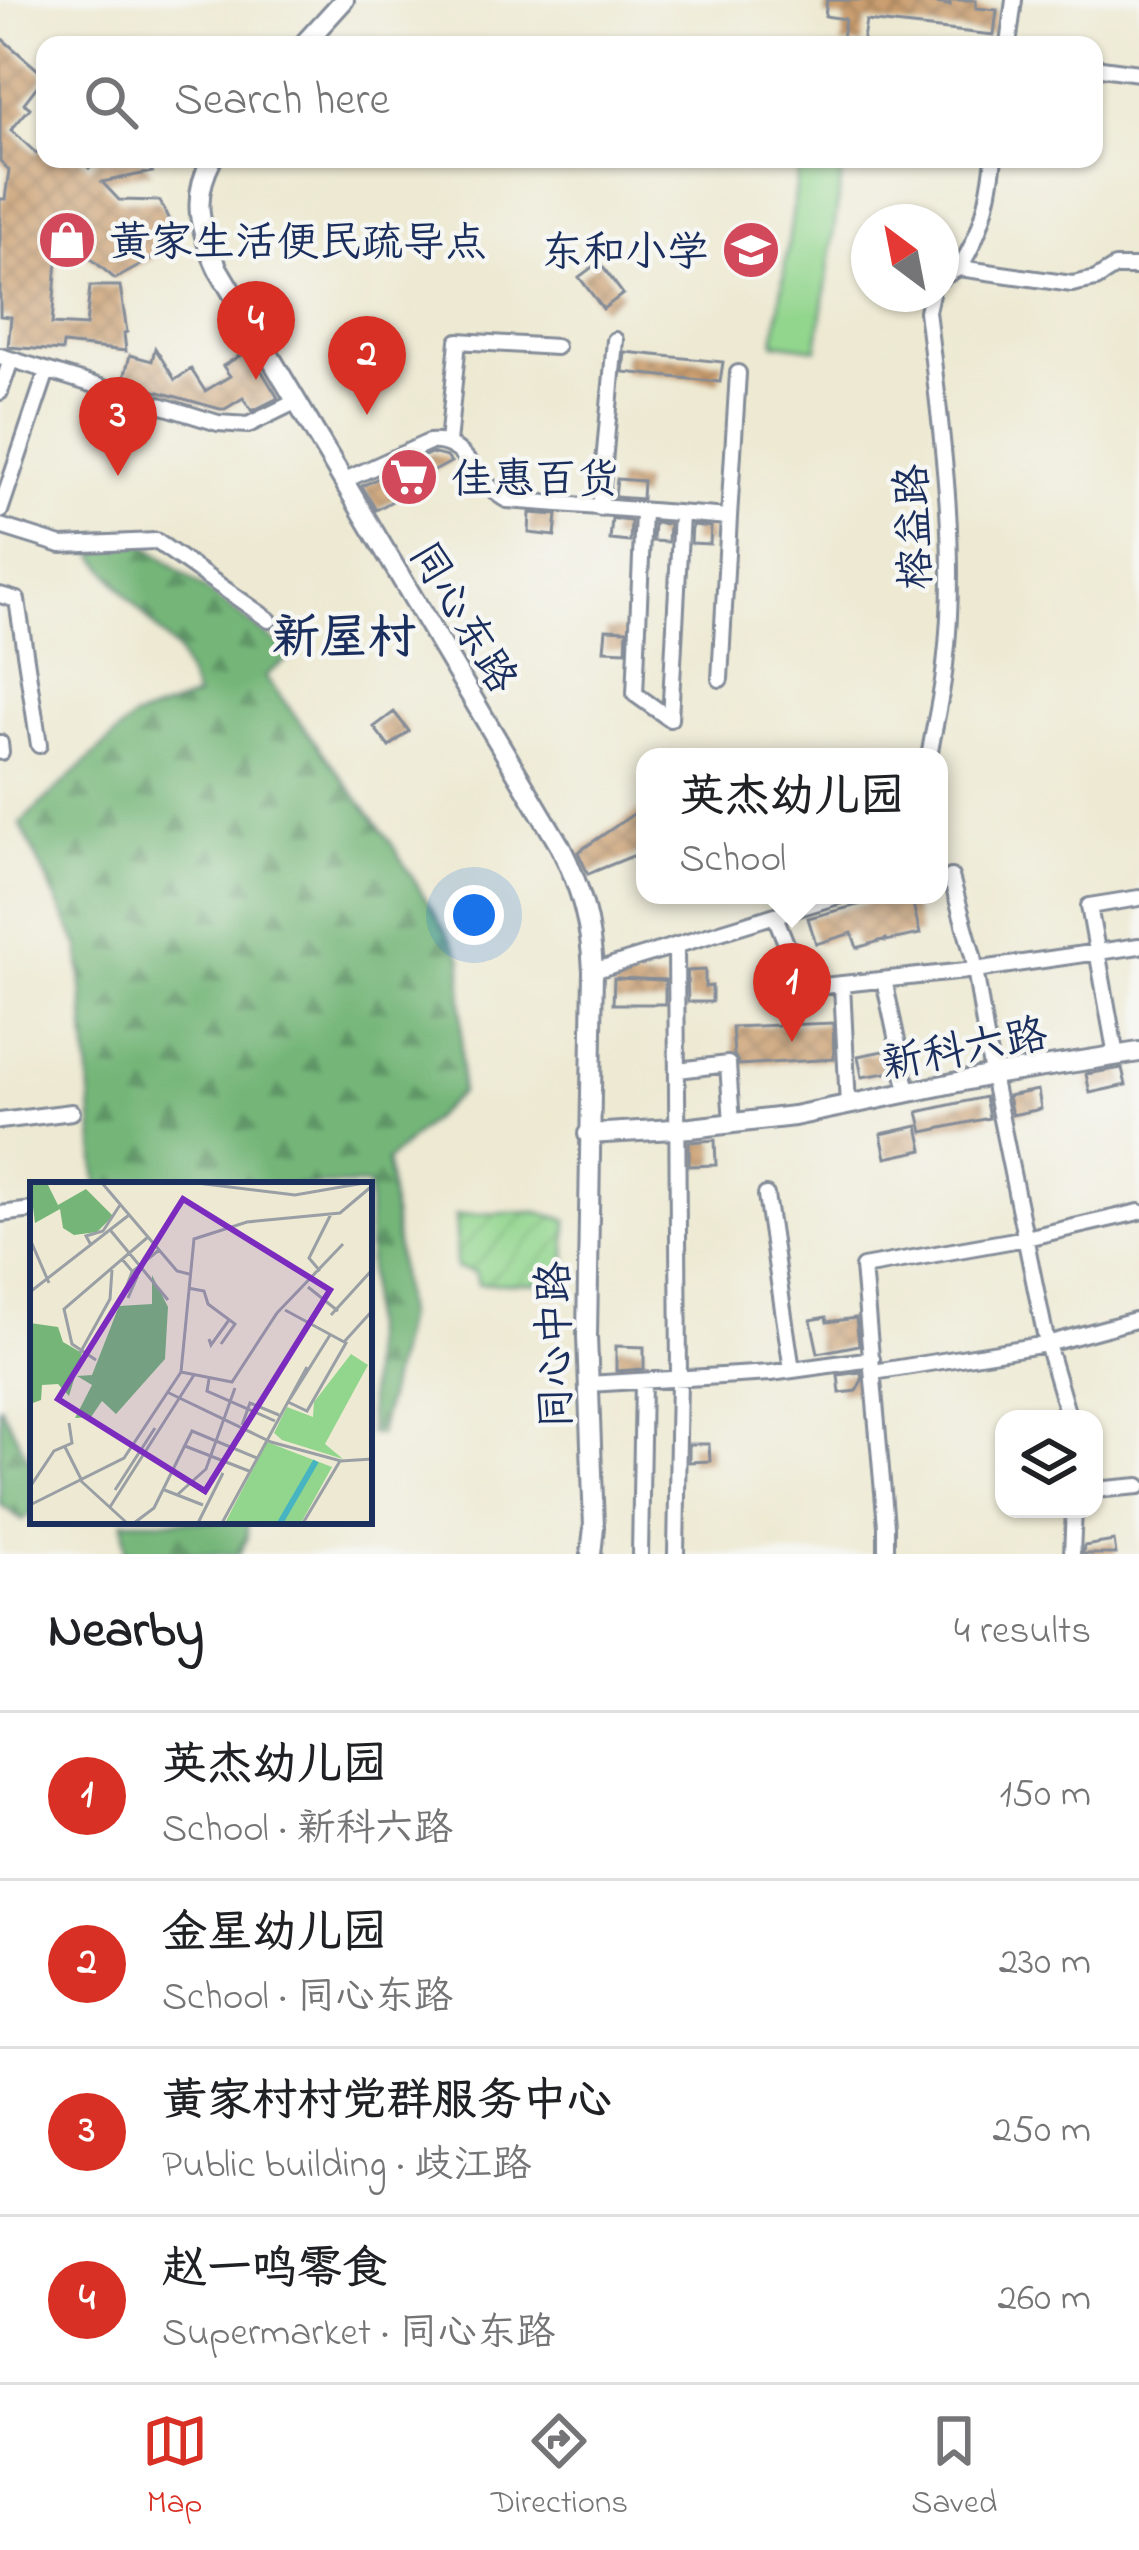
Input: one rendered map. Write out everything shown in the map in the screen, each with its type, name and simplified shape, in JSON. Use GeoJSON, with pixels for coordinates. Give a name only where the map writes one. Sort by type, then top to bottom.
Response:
{"type":"FeatureCollection","features":[{"type":"Feature","properties":{"kind":"street"},"geometry":{"type":"LineString","coordinates":[[311,36],[344,0]]}},
{"type":"Feature","properties":{"kind":"street"},"geometry":{"type":"LineString","coordinates":[[1009,36],[1014,0]]}},
{"type":"Feature","properties":{"kind":"street"},"geometry":{"type":"LineString","coordinates":[[1103,68],[1139,73]]}},
{"type":"Feature","properties":{"kind":"street","name":"同心东路"},"geometry":{"type":"LineString","coordinates":[[207,168],[198,202],[206,243],[231,294],[575,876],[592,939],[589,1134]]}},
{"type":"Feature","properties":{"kind":"street"},"geometry":{"type":"LineString","coordinates":[[993,168],[985,217],[959,268],[1084,284],[1114,267],[1139,267]]}},
{"type":"Feature","properties":{"kind":"street","name":"榕益路"},"geometry":{"type":"LineString","coordinates":[[927,312],[947,488],[950,577],[945,665],[931,748]]}},
{"type":"Feature","properties":{"kind":"street"},"geometry":{"type":"LineString","coordinates":[[600,508],[615,340]]}},
{"type":"Feature","properties":{"kind":"street"},"geometry":{"type":"LineString","coordinates":[[448,442],[458,341],[556,347]]}},
{"type":"Feature","properties":{"kind":"street"},"geometry":{"type":"LineString","coordinates":[[0,392],[5,358],[218,423],[256,423],[296,402]]}},
{"type":"Feature","properties":{"kind":"street"},"geometry":{"type":"LineString","coordinates":[[0,511],[47,371]]}},
{"type":"Feature","properties":{"kind":"street"},"geometry":{"type":"LineString","coordinates":[[720,679],[738,373]]}},
{"type":"Feature","properties":{"kind":"street"},"geometry":{"type":"LineString","coordinates":[[343,482],[429,442],[448,442],[489,488],[507,500],[729,517]]}},
{"type":"Feature","properties":{"kind":"street"},"geometry":{"type":"LineString","coordinates":[[643,512],[635,694],[670,719],[681,514]]}},
{"type":"Feature","properties":{"kind":"street"},"geometry":{"type":"LineString","coordinates":[[0,526],[61,545],[155,541],[269,620]]}},
{"type":"Feature","properties":{"kind":"street"},"geometry":{"type":"LineString","coordinates":[[0,595],[16,601],[39,746]]}},
{"type":"Feature","properties":{"kind":"street"},"geometry":{"type":"LineString","coordinates":[[0,743],[2,752]]}},
{"type":"Feature","properties":{"kind":"street"},"geometry":{"type":"LineString","coordinates":[[950,877],[975,970],[1047,1344],[1066,1410]]}},
{"type":"Feature","properties":{"kind":"street"},"geometry":{"type":"LineString","coordinates":[[1116,1056],[1089,906],[1139,898]]}},
{"type":"Feature","properties":{"kind":"street"},"geometry":{"type":"LineString","coordinates":[[593,971],[813,904]]}},
{"type":"Feature","properties":{"kind":"street"},"geometry":{"type":"LineString","coordinates":[[775,916],[804,988],[1139,946]]}},
{"type":"Feature","properties":{"kind":"street"},"geometry":{"type":"LineString","coordinates":[[676,946],[676,1554]]}},
{"type":"Feature","properties":{"kind":"street"},"geometry":{"type":"LineString","coordinates":[[884,980],[908,1092]]}},
{"type":"Feature","properties":{"kind":"street"},"geometry":{"type":"LineString","coordinates":[[842,985],[848,1106]]}},
{"type":"Feature","properties":{"kind":"street","name":"新科六路"},"geometry":{"type":"LineString","coordinates":[[589,1134],[678,1129],[848,1106],[992,1075],[1139,1052]]}},
{"type":"Feature","properties":{"kind":"street"},"geometry":{"type":"LineString","coordinates":[[678,1070],[728,1064],[732,1123]]}},
{"type":"Feature","properties":{"kind":"street"},"geometry":{"type":"LineString","coordinates":[[0,1121],[72,1112]]}},
{"type":"Feature","properties":{"kind":"street","name":"同心中路"},"geometry":{"type":"LineString","coordinates":[[589,1134],[591,1554]]}},
{"type":"Feature","properties":{"kind":"street"},"geometry":{"type":"LineString","coordinates":[[766,1195],[792,1370]]}},
{"type":"Feature","properties":{"kind":"street"},"geometry":{"type":"LineString","coordinates":[[0,1214],[30,1210]]}},
{"type":"Feature","properties":{"kind":"street"},"geometry":{"type":"LineString","coordinates":[[886,1554],[863,1267],[1139,1212]]}},
{"type":"Feature","properties":{"kind":"street"},"geometry":{"type":"LineString","coordinates":[[589,1384],[873,1365],[1047,1344],[1139,1319]]}},
{"type":"Feature","properties":{"kind":"street"},"geometry":{"type":"LineString","coordinates":[[640,1554],[643,1381]]}},
{"type":"Feature","properties":{"kind":"street"},"geometry":{"type":"LineString","coordinates":[[1103,1489],[1139,1486]]}},
{"type":"Feature","properties":{"kind":"street"},"geometry":{"type":"LineString","coordinates":[[1072,1554],[1074,1518]]}},
{"type":"Feature","properties":{"kind":"green space"},"geometry":{"type":"Polygon","coordinates":[[[799,168],[843,168],[817,349],[774,343],[799,168]]]}},
{"type":"Feature","properties":{"kind":"green space"},"geometry":{"type":"Polygon","coordinates":[[[98,535],[132,535],[293,655],[265,676],[390,841],[462,958],[461,1092],[387,1161],[405,1316],[379,1435],[372,1434],[372,1182],[97,1182],[79,947],[20,823],[133,719],[196,697],[178,652],[93,553],[98,535]]]}},
{"type":"Feature","properties":{"kind":"green space"},"geometry":{"type":"Polygon","coordinates":[[[537,1212],[567,1220],[566,1268],[558,1283],[478,1284],[475,1272],[456,1268],[456,1215],[537,1212]]]}},
{"type":"Feature","properties":{"kind":"green space"},"geometry":{"type":"Polygon","coordinates":[[[0,1405],[30,1461],[30,1515],[22,1520],[0,1504],[0,1405]]]}},
{"type":"Feature","properties":{"kind":"green space"},"geometry":{"type":"Polygon","coordinates":[[[123,1524],[247,1524],[247,1539],[239,1554],[125,1554],[123,1524]]]}},
{"type":"Feature","properties":{"kind":"building"},"geometry":{"type":"Polygon","coordinates":[[[827,0],[950,5],[950,0],[976,0],[976,8],[997,10],[994,35],[866,21],[864,36],[842,36],[845,19],[825,16],[827,0]]]}},
{"type":"Feature","properties":{"kind":"building"},"geometry":{"type":"Polygon","coordinates":[[[0,37],[36,68],[36,88],[24,103],[30,108],[11,130],[36,153],[36,168],[149,168],[152,172],[102,182],[119,200],[160,201],[180,244],[115,279],[80,249],[58,248],[52,324],[86,326],[90,286],[120,286],[126,351],[63,344],[62,351],[8,347],[11,317],[0,316],[0,199],[5,199],[9,170],[0,161],[0,37]]]}},
{"type":"Feature","properties":{"kind":"building"},"geometry":{"type":"Polygon","coordinates":[[[599,262],[623,294],[603,309],[579,277],[599,262]]]}},
{"type":"Feature","properties":{"kind":"building"},"geometry":{"type":"Polygon","coordinates":[[[155,348],[175,380],[191,369],[205,391],[230,376],[223,366],[249,350],[278,398],[252,411],[243,398],[220,409],[123,382],[130,355],[152,361],[155,348]]]}},
{"type":"Feature","properties":{"kind":"building"},"geometry":{"type":"Polygon","coordinates":[[[625,352],[723,362],[720,382],[623,372],[625,352]]]}},
{"type":"Feature","properties":{"kind":"building"},"geometry":{"type":"Polygon","coordinates":[[[431,453],[451,462],[425,476],[428,481],[376,510],[362,486],[431,453]]]}},
{"type":"Feature","properties":{"kind":"building"},"geometry":{"type":"Polygon","coordinates":[[[617,479],[643,481],[642,499],[615,497],[617,479]]]}},
{"type":"Feature","properties":{"kind":"building"},"geometry":{"type":"Polygon","coordinates":[[[530,513],[557,515],[555,536],[529,533],[530,513]]]}},
{"type":"Feature","properties":{"kind":"building"},"geometry":{"type":"Polygon","coordinates":[[[612,519],[631,521],[630,542],[610,540],[612,519]]]}},
{"type":"Feature","properties":{"kind":"building"},"geometry":{"type":"Polygon","coordinates":[[[654,523],[669,524],[668,542],[653,541],[654,523]]]}},
{"type":"Feature","properties":{"kind":"building"},"geometry":{"type":"Polygon","coordinates":[[[692,525],[711,527],[710,544],[691,543],[692,525]]]}},
{"type":"Feature","properties":{"kind":"building"},"geometry":{"type":"Polygon","coordinates":[[[606,629],[627,630],[626,651],[604,650],[606,629]]]}},
{"type":"Feature","properties":{"kind":"building"},"geometry":{"type":"Polygon","coordinates":[[[394,712],[409,731],[389,747],[374,727],[394,712]]]}},
{"type":"Feature","properties":{"kind":"building"},"geometry":{"type":"Polygon","coordinates":[[[636,812],[636,855],[588,874],[578,852],[636,812]]]}},
{"type":"Feature","properties":{"kind":"building"},"geometry":{"type":"Polygon","coordinates":[[[862,904],[913,904],[920,934],[857,948],[852,933],[816,944],[808,918],[862,904]]]}},
{"type":"Feature","properties":{"kind":"building"},"geometry":{"type":"Polygon","coordinates":[[[705,970],[705,987],[712,986],[712,1002],[688,1002],[687,971],[705,970]]]}},
{"type":"Feature","properties":{"kind":"building"},"geometry":{"type":"Polygon","coordinates":[[[614,978],[665,980],[665,1004],[613,1004],[614,978]]]}},
{"type":"Feature","properties":{"kind":"building"},"geometry":{"type":"Polygon","coordinates":[[[833,1023],[834,1059],[739,1065],[734,1055],[732,1027],[833,1023]]]}},
{"type":"Feature","properties":{"kind":"building"},"geometry":{"type":"Polygon","coordinates":[[[888,1050],[892,1072],[862,1077],[858,1056],[888,1050]]]}},
{"type":"Feature","properties":{"kind":"building"},"geometry":{"type":"Polygon","coordinates":[[[1122,1068],[1126,1085],[1090,1093],[1086,1074],[1122,1068]]]}},
{"type":"Feature","properties":{"kind":"building"},"geometry":{"type":"Polygon","coordinates":[[[1038,1090],[1041,1109],[1012,1115],[1008,1096],[1038,1090]]]}},
{"type":"Feature","properties":{"kind":"building"},"geometry":{"type":"Polygon","coordinates":[[[985,1097],[989,1118],[923,1132],[918,1112],[985,1097]]]}},
{"type":"Feature","properties":{"kind":"building"},"geometry":{"type":"Polygon","coordinates":[[[918,1126],[923,1150],[886,1158],[881,1134],[918,1126]]]}},
{"type":"Feature","properties":{"kind":"building"},"geometry":{"type":"Polygon","coordinates":[[[715,1140],[716,1165],[689,1166],[689,1142],[715,1140]]]}},
{"type":"Feature","properties":{"kind":"building"},"geometry":{"type":"Polygon","coordinates":[[[826,1317],[827,1322],[856,1318],[859,1345],[818,1353],[811,1320],[826,1317]]]}},
{"type":"Feature","properties":{"kind":"building"},"geometry":{"type":"Polygon","coordinates":[[[616,1346],[644,1347],[644,1369],[616,1371],[616,1346]]]}},
{"type":"Feature","properties":{"kind":"building"},"geometry":{"type":"Polygon","coordinates":[[[861,1372],[856,1391],[840,1393],[838,1375],[861,1372]]]}},
{"type":"Feature","properties":{"kind":"building"},"geometry":{"type":"Polygon","coordinates":[[[689,1444],[709,1444],[710,1461],[689,1462],[689,1444]]]}},
{"type":"Feature","properties":{"kind":"building"},"geometry":{"type":"Polygon","coordinates":[[[1114,1541],[1116,1554],[1083,1554],[1084,1546],[1114,1541]]]}},
{"type":"Feature","properties":{"kind":"place","name":"黄家生活便民疏导点"},"geometry":{"type":"Point","coordinates":[67,240]}},
{"type":"Feature","properties":{"kind":"place","name":"东和小学"},"geometry":{"type":"Point","coordinates":[751,250]}},
{"type":"Feature","properties":{"kind":"place","name":"赵一鸣零食"},"geometry":{"type":"Point","coordinates":[256,380]}},
{"type":"Feature","properties":{"kind":"place","name":"金星幼儿园"},"geometry":{"type":"Point","coordinates":[367,415]}},
{"type":"Feature","properties":{"kind":"place","name":"黄家村村党群服务中心"},"geometry":{"type":"Point","coordinates":[118,476]}},
{"type":"Feature","properties":{"kind":"place","name":"佳惠百货"},"geometry":{"type":"Point","coordinates":[409,477]}},
{"type":"Feature","properties":{"kind":"place","name":"英杰幼儿园"},"geometry":{"type":"Point","coordinates":[792,1042]}},
{"type":"Feature","properties":{"kind":"district","name":"新屋村"},"geometry":{"type":"Point","coordinates":[344,635]}}]}
